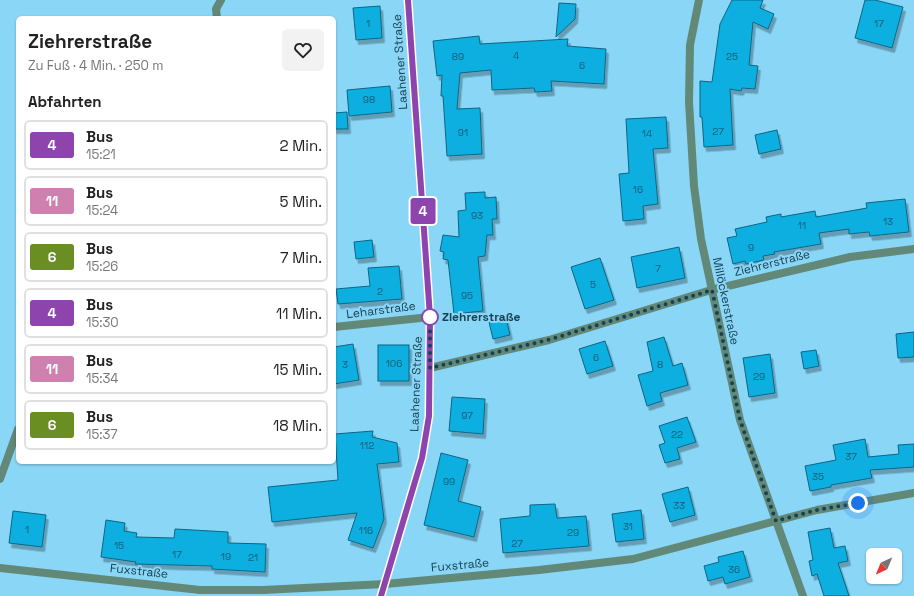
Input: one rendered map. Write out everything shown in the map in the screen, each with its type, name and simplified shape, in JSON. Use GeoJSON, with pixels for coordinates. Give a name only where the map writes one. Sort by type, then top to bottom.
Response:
{"type":"FeatureCollection","features":[{"type":"Feature","properties":{"kind":"street"},"geometry":{"type":"LineString","coordinates":[[217,16],[216,9],[221,0]]}},
{"type":"Feature","properties":{"kind":"street","name":"Laahener Straße"},"geometry":{"type":"LineString","coordinates":[[381,596],[422,458],[429,416],[430,317],[408,0]]}},
{"type":"Feature","properties":{"kind":"street","name":"Millöckerstraße"},"geometry":{"type":"LineString","coordinates":[[696,1],[690,44],[689,102],[694,186],[701,239],[740,420],[803,596]]}},
{"type":"Feature","properties":{"kind":"street","name":"Ziehrerstraße"},"geometry":{"type":"LineString","coordinates":[[430,368],[548,340],[712,290],[850,257],[914,249]]}},
{"type":"Feature","properties":{"kind":"street","name":"Leharstraße"},"geometry":{"type":"LineString","coordinates":[[336,327],[430,317]]}},
{"type":"Feature","properties":{"kind":"street"},"geometry":{"type":"LineString","coordinates":[[0,479],[16,435]]}},
{"type":"Feature","properties":{"kind":"street","name":"Fuxstraße"},"geometry":{"type":"LineString","coordinates":[[0,568],[200,590],[263,590],[385,584],[633,560],[817,510],[914,493]]}},
{"type":"Feature","properties":{"kind":"building"},"geometry":{"type":"Polygon","coordinates":[[[732,0],[763,0],[760,8],[774,14],[768,29],[753,22],[749,65],[758,66],[755,89],[742,88],[741,91],[730,89],[733,145],[704,147],[702,117],[700,117],[700,81],[712,82],[720,24],[732,0]]]}},
{"type":"Feature","properties":{"kind":"building"},"geometry":{"type":"Polygon","coordinates":[[[865,0],[875,0],[903,7],[892,48],[855,38],[865,0]]]}},
{"type":"Feature","properties":{"kind":"building"},"geometry":{"type":"Polygon","coordinates":[[[559,3],[576,4],[575,19],[556,37],[559,3]]]}},
{"type":"Feature","properties":{"kind":"building"},"geometry":{"type":"Polygon","coordinates":[[[380,6],[382,38],[356,40],[353,8],[380,6]]]}},
{"type":"Feature","properties":{"kind":"building"},"geometry":{"type":"Polygon","coordinates":[[[479,36],[480,44],[568,39],[567,46],[606,49],[604,84],[551,81],[552,91],[535,92],[534,88],[492,90],[491,70],[460,73],[457,109],[480,108],[482,154],[447,156],[443,96],[441,96],[442,75],[437,76],[433,41],[479,36]]]}},
{"type":"Feature","properties":{"kind":"building"},"geometry":{"type":"Polygon","coordinates":[[[390,86],[392,112],[349,116],[347,90],[390,86]]]}},
{"type":"Feature","properties":{"kind":"building"},"geometry":{"type":"Polygon","coordinates":[[[347,112],[348,129],[336,129],[336,113],[347,112]]]}},
{"type":"Feature","properties":{"kind":"building"},"geometry":{"type":"Polygon","coordinates":[[[666,117],[668,148],[653,149],[658,204],[643,206],[644,219],[623,221],[619,174],[629,173],[626,119],[666,117]]]}},
{"type":"Feature","properties":{"kind":"building"},"geometry":{"type":"Polygon","coordinates":[[[777,130],[781,149],[759,154],[755,135],[777,130]]]}},
{"type":"Feature","properties":{"kind":"building"},"geometry":{"type":"Polygon","coordinates":[[[485,192],[485,198],[496,197],[497,219],[492,219],[493,235],[487,235],[485,256],[478,257],[483,311],[454,314],[448,260],[443,259],[444,252],[440,251],[443,235],[459,237],[458,211],[466,210],[465,193],[485,192]]]}},
{"type":"Feature","properties":{"kind":"building"},"geometry":{"type":"Polygon","coordinates":[[[905,199],[909,232],[870,236],[869,232],[849,234],[849,229],[819,233],[821,244],[774,252],[775,254],[763,256],[764,260],[746,264],[745,261],[733,264],[727,238],[737,236],[735,229],[767,222],[766,217],[781,214],[781,217],[815,211],[816,217],[867,208],[866,203],[905,199]]]}},
{"type":"Feature","properties":{"kind":"building"},"geometry":{"type":"Polygon","coordinates":[[[372,240],[374,257],[356,259],[354,242],[372,240]]]}},
{"type":"Feature","properties":{"kind":"building"},"geometry":{"type":"Polygon","coordinates":[[[679,247],[685,278],[637,288],[631,257],[679,247]]]}},
{"type":"Feature","properties":{"kind":"building"},"geometry":{"type":"Polygon","coordinates":[[[600,258],[614,300],[585,309],[571,267],[600,258]]]}},
{"type":"Feature","properties":{"kind":"building"},"geometry":{"type":"Polygon","coordinates":[[[399,266],[402,299],[338,304],[336,289],[370,286],[368,268],[399,266]]]}},
{"type":"Feature","properties":{"kind":"building"},"geometry":{"type":"Polygon","coordinates":[[[506,318],[510,335],[493,339],[489,322],[506,318]]]}},
{"type":"Feature","properties":{"kind":"building"},"geometry":{"type":"Polygon","coordinates":[[[914,332],[914,357],[898,358],[896,334],[914,332]]]}},
{"type":"Feature","properties":{"kind":"building"},"geometry":{"type":"Polygon","coordinates":[[[664,337],[673,366],[682,363],[688,385],[660,393],[662,401],[647,406],[638,375],[653,371],[647,342],[664,337]]]}},
{"type":"Feature","properties":{"kind":"building"},"geometry":{"type":"Polygon","coordinates":[[[605,341],[613,366],[587,374],[579,349],[605,341]]]}},
{"type":"Feature","properties":{"kind":"building"},"geometry":{"type":"Polygon","coordinates":[[[353,344],[359,380],[336,384],[336,347],[353,344]]]}},
{"type":"Feature","properties":{"kind":"building"},"geometry":{"type":"Polygon","coordinates":[[[378,345],[409,345],[409,381],[378,381],[378,345]]]}},
{"type":"Feature","properties":{"kind":"building"},"geometry":{"type":"Polygon","coordinates":[[[816,350],[819,366],[804,369],[801,352],[816,350]]]}},
{"type":"Feature","properties":{"kind":"building"},"geometry":{"type":"Polygon","coordinates":[[[770,354],[775,393],[749,397],[743,358],[770,354]]]}},
{"type":"Feature","properties":{"kind":"building"},"geometry":{"type":"Polygon","coordinates":[[[452,397],[485,399],[483,434],[449,431],[452,397]]]}},
{"type":"Feature","properties":{"kind":"building"},"geometry":{"type":"Polygon","coordinates":[[[687,417],[696,442],[677,448],[680,459],[665,463],[659,445],[665,443],[659,426],[687,417]]]}},
{"type":"Feature","properties":{"kind":"building"},"geometry":{"type":"Polygon","coordinates":[[[373,431],[372,437],[397,443],[399,462],[377,464],[384,519],[373,548],[348,540],[357,513],[272,522],[268,487],[338,480],[336,434],[373,431]]]}},
{"type":"Feature","properties":{"kind":"building"},"geometry":{"type":"Polygon","coordinates":[[[865,439],[868,457],[899,454],[898,445],[914,444],[914,467],[870,470],[872,478],[831,485],[831,487],[810,491],[805,466],[836,460],[833,445],[865,439]]]}},
{"type":"Feature","properties":{"kind":"building"},"geometry":{"type":"Polygon","coordinates":[[[441,453],[468,460],[458,501],[481,507],[474,537],[424,525],[441,453]]]}},
{"type":"Feature","properties":{"kind":"building"},"geometry":{"type":"Polygon","coordinates":[[[688,487],[695,515],[670,522],[662,494],[688,487]]]}},
{"type":"Feature","properties":{"kind":"building"},"geometry":{"type":"Polygon","coordinates":[[[555,504],[557,518],[586,516],[589,546],[503,553],[500,519],[530,516],[530,505],[555,504]]]}},
{"type":"Feature","properties":{"kind":"building"},"geometry":{"type":"Polygon","coordinates":[[[641,510],[644,539],[616,542],[612,514],[641,510]]]}},
{"type":"Feature","properties":{"kind":"building"},"geometry":{"type":"Polygon","coordinates":[[[13,511],[46,515],[42,547],[9,543],[13,511]]]}},
{"type":"Feature","properties":{"kind":"building"},"geometry":{"type":"Polygon","coordinates":[[[106,520],[125,523],[124,531],[137,533],[136,537],[174,538],[175,529],[228,532],[228,543],[266,544],[265,572],[212,569],[212,566],[135,564],[136,562],[101,557],[106,520]]]}},
{"type":"Feature","properties":{"kind":"building"},"geometry":{"type":"Polygon","coordinates":[[[830,528],[834,548],[845,546],[848,561],[838,563],[849,596],[824,596],[817,574],[812,576],[809,561],[813,560],[808,532],[830,528]]]}},
{"type":"Feature","properties":{"kind":"building"},"geometry":{"type":"Polygon","coordinates":[[[743,551],[750,577],[725,584],[723,577],[708,581],[704,566],[719,562],[718,557],[743,551]]]}},
{"type":"Feature","properties":{"kind":"bus line","name":"4"},"geometry":{"type":"LineString","coordinates":[[381,596],[422,458],[429,416],[430,317],[408,0]]}},
{"type":"Feature","properties":{"kind":"place","name":"Ziehrerstraße"},"geometry":{"type":"Point","coordinates":[430,317]}},
{"type":"Feature","properties":{"kind":"route"},"geometry":{"type":"LineString","coordinates":[[430,317],[430,368],[548,340],[712,290],[740,420],[776,521],[817,510],[858,503]]}}]}
